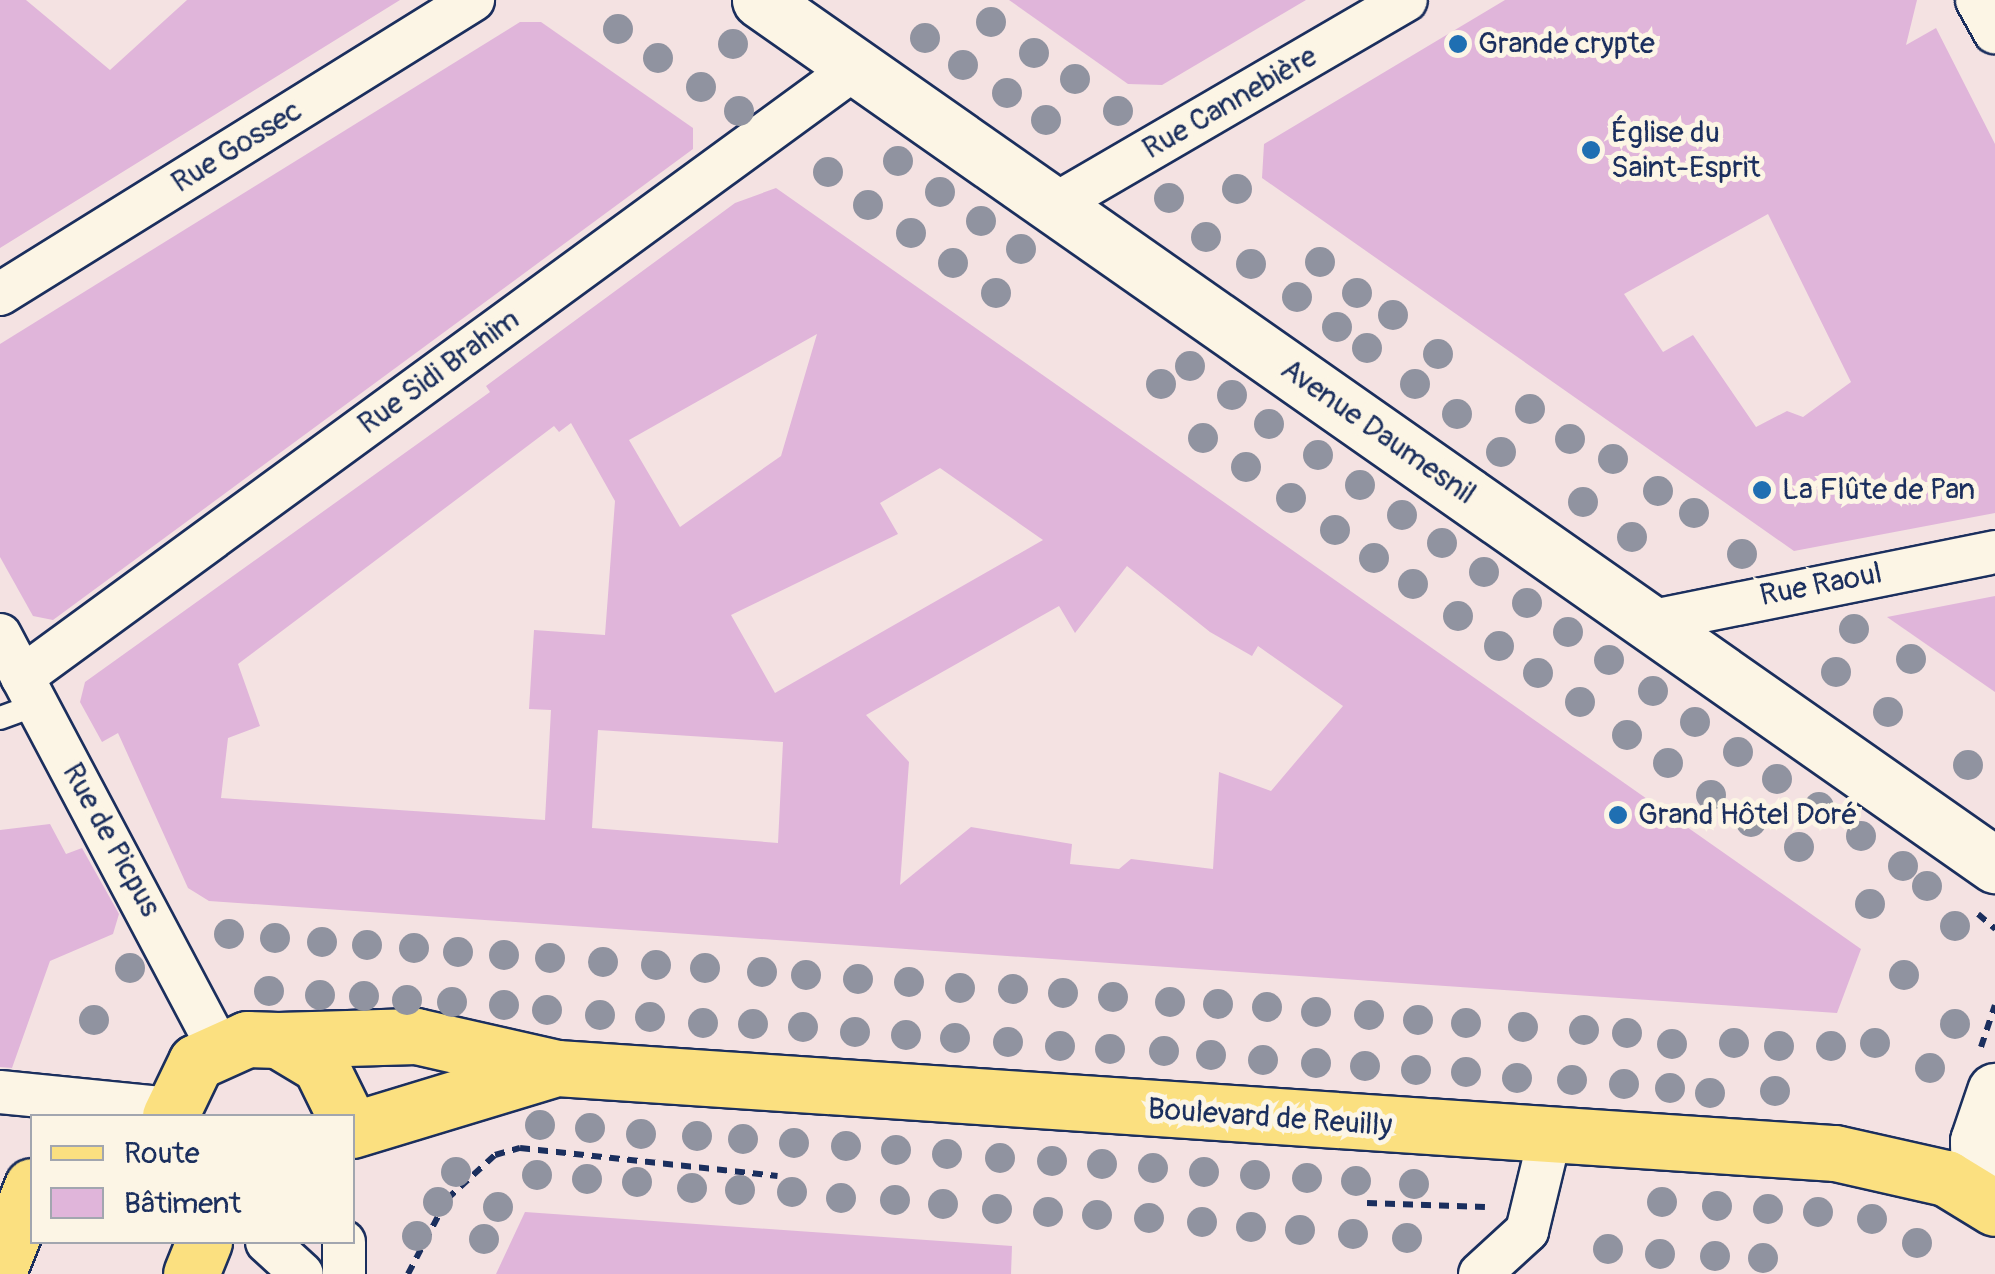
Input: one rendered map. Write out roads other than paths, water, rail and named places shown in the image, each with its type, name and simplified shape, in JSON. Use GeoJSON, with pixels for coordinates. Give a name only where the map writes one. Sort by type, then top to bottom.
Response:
{"type":"FeatureCollection","features":[{"type":"Feature","properties":{"kind":"main road","name":"Avenue Daumesnil"},"geometry":{"type":"LineString","coordinates":[[760,0],[1995,865]]}},
{"type":"Feature","properties":{"kind":"main road","name":"Boulevard de Reuilly"},"geometry":{"type":"LineString","coordinates":[[278,1040],[416,1036],[556,1068],[1842,1154],[1987,1201]]}},
{"type":"Feature","properties":{"kind":"main road"},"geometry":{"type":"LineString","coordinates":[[164,1114],[196,1062],[218,1047],[278,1040],[320,1065],[344,1114]]}},
{"type":"Feature","properties":{"kind":"main road","name":"Boulevard de Reuilly"},"geometry":{"type":"LineString","coordinates":[[355,1129],[556,1068]]}},
{"type":"Feature","properties":{"kind":"main road"},"geometry":{"type":"LineString","coordinates":[[1987,1201],[1978,1140],[1995,1091]]}},
{"type":"Feature","properties":{"kind":"main road"},"geometry":{"type":"LineString","coordinates":[[0,1267],[30,1191]]}},
{"type":"Feature","properties":{"kind":"main road"},"geometry":{"type":"LineString","coordinates":[[192,1274],[203,1244]]}},
{"type":"Feature","properties":{"kind":"street","name":"Rue Gossec"},"geometry":{"type":"LineString","coordinates":[[0,294],[474,0]]}},
{"type":"Feature","properties":{"kind":"street","name":"Rue Cannebière"},"geometry":{"type":"LineString","coordinates":[[1054,205],[1406,0]]}},
{"type":"Feature","properties":{"kind":"street"},"geometry":{"type":"LineString","coordinates":[[1977,0],[1995,32]]}},
{"type":"Feature","properties":{"kind":"street","name":"Rue Sidi Brahim"},"geometry":{"type":"LineString","coordinates":[[19,700],[855,68]]}},
{"type":"Feature","properties":{"kind":"street","name":"Rue Raoul"},"geometry":{"type":"LineString","coordinates":[[1648,622],[1995,552]]}},
{"type":"Feature","properties":{"kind":"street","name":"Rue de Picpus"},"geometry":{"type":"LineString","coordinates":[[0,636],[19,700],[218,1047]]}},
{"type":"Feature","properties":{"kind":"street"},"geometry":{"type":"LineString","coordinates":[[0,1092],[164,1114]]}},
{"type":"Feature","properties":{"kind":"street"},"geometry":{"type":"LineString","coordinates":[[1480,1274],[1527,1231],[1550,1136]]}},
{"type":"Feature","properties":{"kind":"street"},"geometry":{"type":"LineString","coordinates":[[268,1244],[302,1274]]}},
{"type":"Feature","properties":{"kind":"street"},"geometry":{"type":"LineString","coordinates":[[344,1244],[344,1274]]}},
{"type":"Feature","properties":{"kind":"place","name":"Grande crypte"},"geometry":{"type":"Point","coordinates":[1458,44]}},
{"type":"Feature","properties":{"kind":"place","name":"Église du Saint-Esprit"},"geometry":{"type":"Point","coordinates":[1591,150]}},
{"type":"Feature","properties":{"kind":"place","name":"La Flûte de Pan"},"geometry":{"type":"Point","coordinates":[1762,490]}},
{"type":"Feature","properties":{"kind":"place","name":"Grand Hôtel Doré"},"geometry":{"type":"Point","coordinates":[1618,815]}}]}
